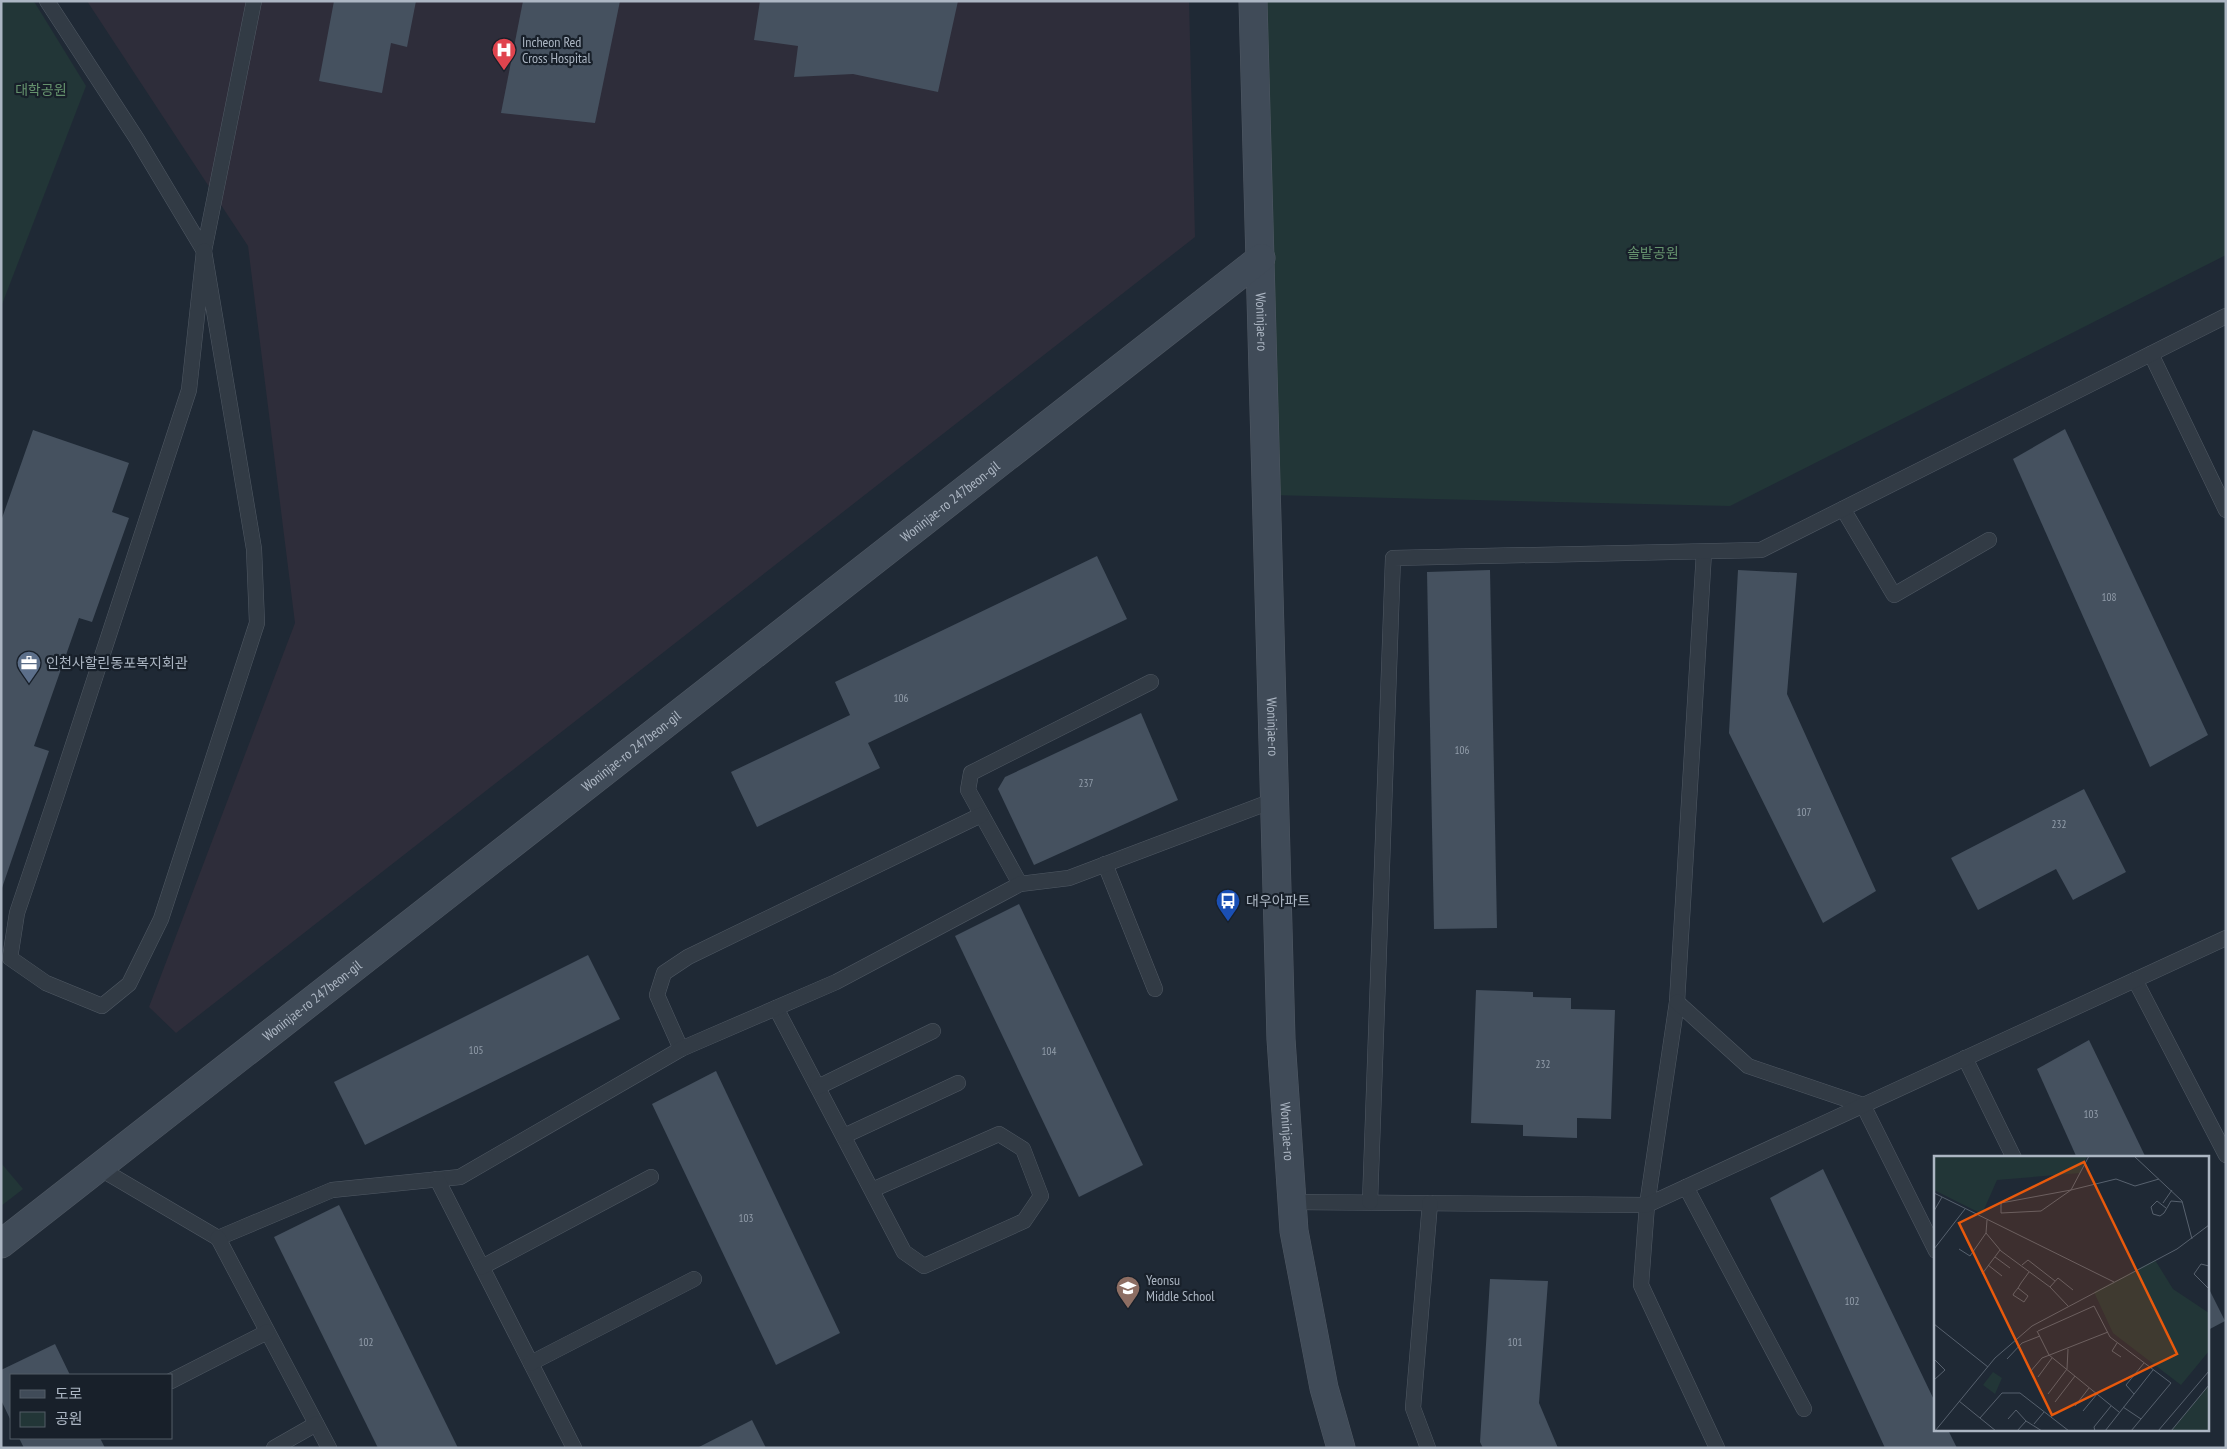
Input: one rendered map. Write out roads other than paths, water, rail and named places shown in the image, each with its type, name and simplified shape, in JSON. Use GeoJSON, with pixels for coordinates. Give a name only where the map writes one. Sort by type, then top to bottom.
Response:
{"type":"FeatureCollection","features":[{"type":"Feature","properties":{"kind":"street","name":"Woninjae-ro"},"geometry":{"type":"LineString","coordinates":[[1253,1],[1281,1039],[1294,1230],[1324,1388],[1341,1448]]}},
{"type":"Feature","properties":{"kind":"street","name":"Woninjae-ro 247beon-gil"},"geometry":{"type":"LineString","coordinates":[[1,1244],[1261,258]]}},
{"type":"Feature","properties":{"kind":"lane"},"geometry":{"type":"LineString","coordinates":[[47,1],[137,139],[204,251],[254,549],[257,623],[161,920],[129,984],[102,1006],[46,983],[10,958],[17,913],[188,390],[204,251],[254,1]]}},
{"type":"Feature","properties":{"kind":"lane"},"geometry":{"type":"LineString","coordinates":[[1370,1202],[1393,558],[1761,550],[2226,316]]}},
{"type":"Feature","properties":{"kind":"lane"},"geometry":{"type":"LineString","coordinates":[[2151,354],[2226,510]]}},
{"type":"Feature","properties":{"kind":"lane"},"geometry":{"type":"LineString","coordinates":[[1843,509],[1894,594],[1989,540]]}},
{"type":"Feature","properties":{"kind":"lane"},"geometry":{"type":"LineString","coordinates":[[1704,552],[1677,1002],[1646,1205],[1641,1286],[1717,1448]]}},
{"type":"Feature","properties":{"kind":"lane"},"geometry":{"type":"LineString","coordinates":[[1020,884],[968,790],[971,773],[1151,682]]}},
{"type":"Feature","properties":{"kind":"lane"},"geometry":{"type":"LineString","coordinates":[[218,1238],[332,1190],[460,1177],[681,1049],[836,982],[1020,884],[1069,878],[1275,800]]}},
{"type":"Feature","properties":{"kind":"lane"},"geometry":{"type":"LineString","coordinates":[[681,1049],[657,995],[664,972],[688,957],[981,815]]}},
{"type":"Feature","properties":{"kind":"lane"},"geometry":{"type":"LineString","coordinates":[[1105,864],[1155,989]]}},
{"type":"Feature","properties":{"kind":"lane"},"geometry":{"type":"LineString","coordinates":[[1292,1202],[1646,1205],[2226,938]]}},
{"type":"Feature","properties":{"kind":"lane"},"geometry":{"type":"LineString","coordinates":[[2135,980],[2226,1155]]}},
{"type":"Feature","properties":{"kind":"lane"},"geometry":{"type":"LineString","coordinates":[[1677,1002],[1748,1066],[1863,1105],[1934,1247]]}},
{"type":"Feature","properties":{"kind":"lane"},"geometry":{"type":"LineString","coordinates":[[776,1008],[904,1252],[924,1266],[1024,1221],[1041,1196],[1024,1150],[998,1134],[872,1190]]}},
{"type":"Feature","properties":{"kind":"lane"},"geometry":{"type":"LineString","coordinates":[[818,1087],[933,1031]]}},
{"type":"Feature","properties":{"kind":"lane"},"geometry":{"type":"LineString","coordinates":[[1965,1058],[2013,1156]]}},
{"type":"Feature","properties":{"kind":"lane"},"geometry":{"type":"LineString","coordinates":[[844,1136],[958,1083]]}},
{"type":"Feature","properties":{"kind":"lane"},"geometry":{"type":"LineString","coordinates":[[99,1168],[218,1238],[329,1448]]}},
{"type":"Feature","properties":{"kind":"lane"},"geometry":{"type":"LineString","coordinates":[[482,1267],[651,1176]]}},
{"type":"Feature","properties":{"kind":"lane"},"geometry":{"type":"LineString","coordinates":[[437,1179],[574,1448]]}},
{"type":"Feature","properties":{"kind":"lane"},"geometry":{"type":"LineString","coordinates":[[1686,1187],[1804,1409]]}},
{"type":"Feature","properties":{"kind":"lane"},"geometry":{"type":"LineString","coordinates":[[1428,1448],[1413,1408],[1430,1203]]}},
{"type":"Feature","properties":{"kind":"lane"},"geometry":{"type":"LineString","coordinates":[[531,1363],[694,1279]]}},
{"type":"Feature","properties":{"kind":"lane"},"geometry":{"type":"LineString","coordinates":[[172,1380],[267,1332]]}},
{"type":"Feature","properties":{"kind":"lane"},"geometry":{"type":"LineString","coordinates":[[274,1448],[316,1424]]}},
{"type":"Feature","properties":{"kind":"place","name":"Incheon Red Cross Hospital"},"geometry":{"type":"Point","coordinates":[504,71]}},
{"type":"Feature","properties":{"kind":"place","name":"인천사할린동포복지회관"},"geometry":{"type":"Point","coordinates":[29,684]}},
{"type":"Feature","properties":{"kind":"place","name":"대우아파트"},"geometry":{"type":"Point","coordinates":[1228,922]}},
{"type":"Feature","properties":{"kind":"place","name":"Yeonsu Middle School"},"geometry":{"type":"Point","coordinates":[1128,1309]}},
{"type":"Feature","properties":{"kind":"park label","name":"대학공원"},"geometry":{"type":"Point","coordinates":[41,90]}},
{"type":"Feature","properties":{"kind":"park label","name":"솔밭공원"},"geometry":{"type":"Point","coordinates":[1653,253]}}]}
